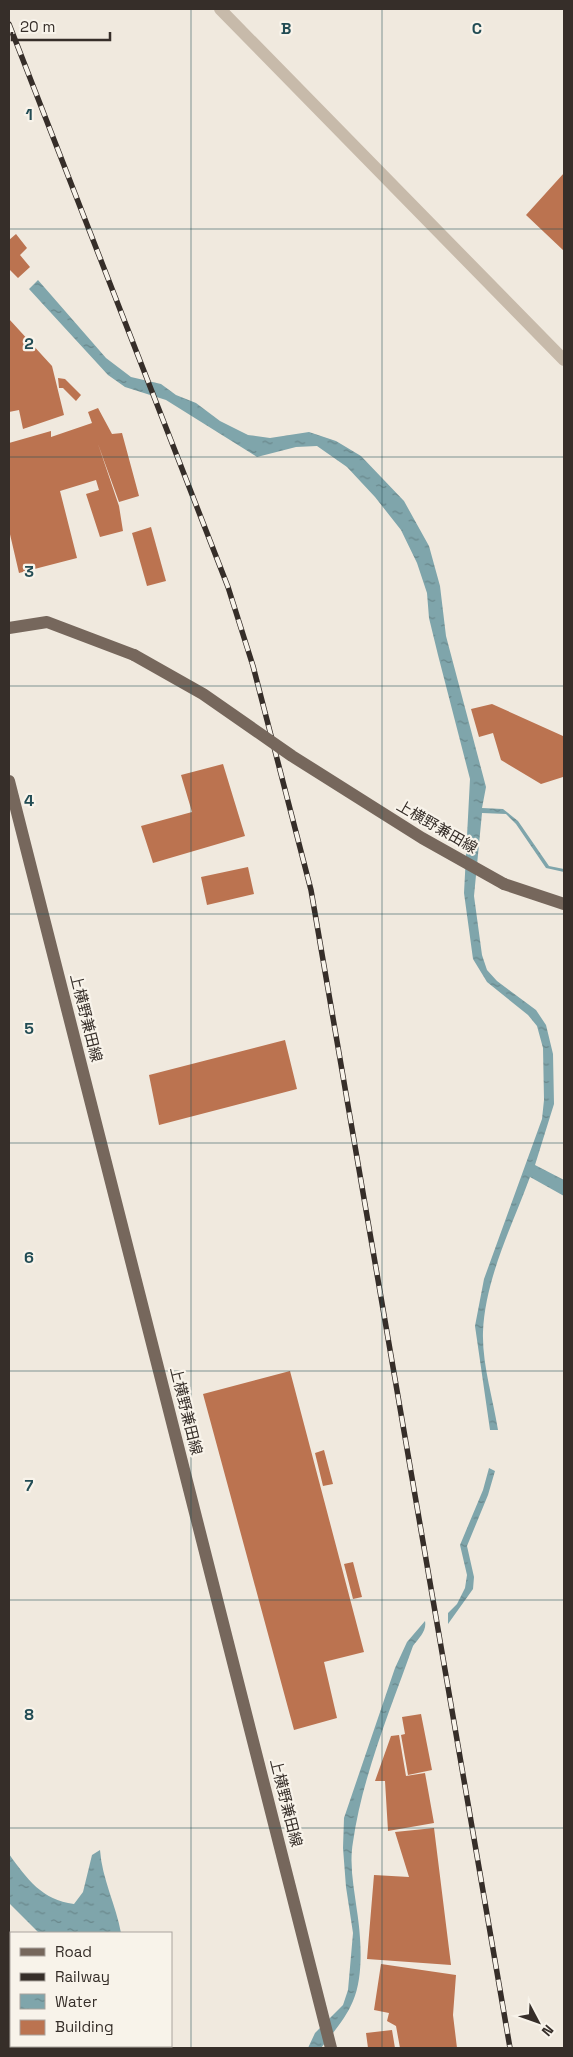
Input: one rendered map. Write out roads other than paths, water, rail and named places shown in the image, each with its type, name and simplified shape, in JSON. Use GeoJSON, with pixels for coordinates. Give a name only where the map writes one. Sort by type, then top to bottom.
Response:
{"type":"FeatureCollection","features":[{"type":"Feature","properties":{"kind":"main road","name":"上横野兼田線"},"geometry":{"type":"LineString","coordinates":[[9,628],[48,622],[134,655],[203,694],[292,756],[422,838],[504,884],[564,904]]}},
{"type":"Feature","properties":{"kind":"main road","name":"上横野兼田線"},"geometry":{"type":"LineString","coordinates":[[9,781],[331,2048]]}},
{"type":"Feature","properties":{"kind":"street"},"geometry":{"type":"LineString","coordinates":[[220,9],[564,360]]}},
{"type":"Feature","properties":{"kind":"water"},"geometry":{"type":"Polygon","coordinates":[[[38,280],[106,358],[131,377],[161,384],[176,395],[196,403],[220,421],[248,435],[270,438],[309,432],[336,441],[361,456],[404,501],[429,546],[440,586],[446,636],[486,787],[482,808],[503,809],[518,821],[549,866],[564,869],[564,872],[546,868],[516,824],[506,814],[482,813],[474,896],[482,955],[487,970],[497,981],[536,1010],[546,1025],[553,1054],[554,1104],[535,1165],[564,1180],[564,1196],[530,1177],[494,1273],[485,1312],[483,1344],[498,1430],[490,1430],[475,1326],[484,1279],[542,1119],[544,1100],[543,1048],[537,1026],[528,1015],[487,982],[473,959],[464,893],[470,779],[429,618],[427,593],[417,563],[401,530],[375,497],[347,467],[317,446],[296,447],[257,457],[166,400],[125,387],[108,375],[29,289],[38,280]]]}},
{"type":"Feature","properties":{"kind":"water"},"geometry":{"type":"Polygon","coordinates":[[[489,1468],[495,1471],[488,1495],[467,1546],[474,1577],[473,1589],[448,1624],[448,1613],[457,1604],[465,1588],[467,1575],[460,1545],[483,1490],[489,1468]]]}},
{"type":"Feature","properties":{"kind":"water"},"geometry":{"type":"Polygon","coordinates":[[[425,1621],[424,1631],[413,1646],[378,1743],[357,1817],[352,1859],[352,1876],[360,1944],[359,1980],[356,1991],[347,2013],[321,2048],[308,2048],[315,2033],[343,2005],[348,1990],[353,1933],[346,1887],[343,1848],[344,1818],[395,1668],[407,1642],[425,1621]]]}},
{"type":"Feature","properties":{"kind":"water"},"geometry":{"type":"Polygon","coordinates":[[[100,1850],[103,1871],[121,1932],[38,1932],[9,1903],[9,1854],[36,1887],[53,1898],[74,1904],[83,1892],[92,1855],[100,1850]]]}},
{"type":"Feature","properties":{"kind":"water"},"geometry":{"type":"Polygon","coordinates":[[[144,2047],[144,2048],[69,2048],[144,2047]]]}},
{"type":"Feature","properties":{"kind":"railway"},"geometry":{"type":"LineString","coordinates":[[9,24],[228,587],[253,666],[311,890],[510,2048]]}}]}
